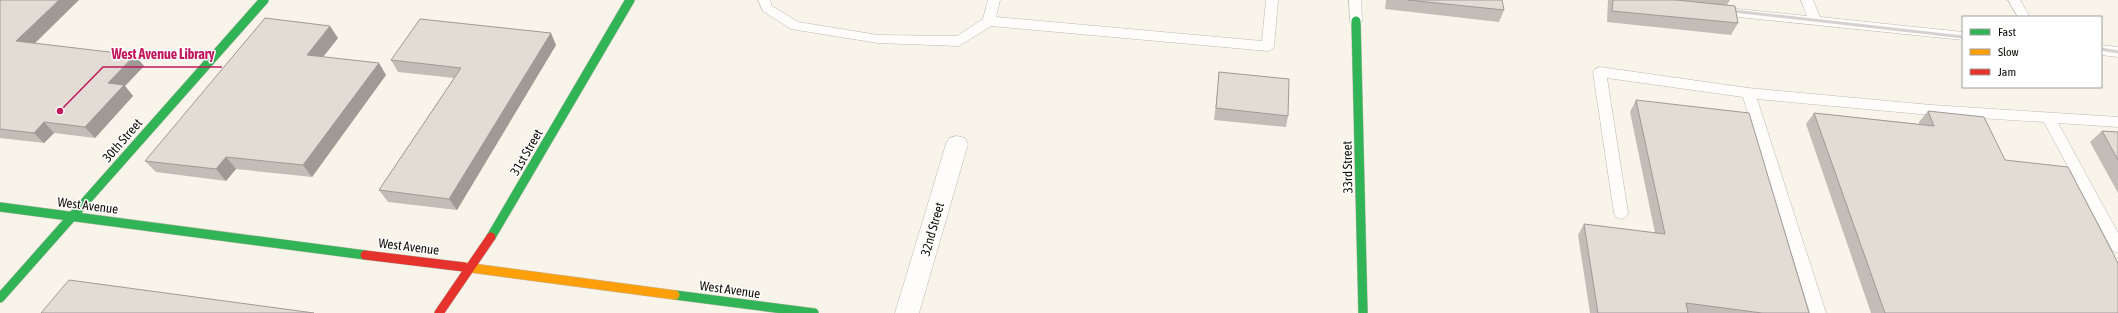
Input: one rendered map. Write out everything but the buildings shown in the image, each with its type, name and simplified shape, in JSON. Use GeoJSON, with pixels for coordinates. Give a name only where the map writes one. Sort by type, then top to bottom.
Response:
{"type":"FeatureCollection","features":[{"type":"Feature","properties":{"kind":"street","name":"30th Street"},"geometry":{"type":"LineString","coordinates":[[0,298],[264,0]]}},
{"type":"Feature","properties":{"kind":"street","name":"31st Street"},"geometry":{"type":"LineString","coordinates":[[439,313],[497,228],[630,0]]}},
{"type":"Feature","properties":{"kind":"street","name":"33rd Street"},"geometry":{"type":"LineString","coordinates":[[1356,21],[1363,313]]}},
{"type":"Feature","properties":{"kind":"street","name":"32nd Street"},"geometry":{"type":"LineString","coordinates":[[907,313],[957,144]]}},
{"type":"Feature","properties":{"kind":"street","name":"West Avenue"},"geometry":{"type":"LineString","coordinates":[[0,207],[471,267],[814,313]]}},
{"type":"Feature","properties":{"kind":"lane"},"geometry":{"type":"LineString","coordinates":[[764,0],[767,8],[795,26],[878,39],[958,41],[989,21],[1268,46],[1272,0]]}},
{"type":"Feature","properties":{"kind":"lane"},"geometry":{"type":"LineString","coordinates":[[989,21],[994,0]]}},
{"type":"Feature","properties":{"kind":"lane"},"geometry":{"type":"LineString","coordinates":[[1355,0],[1356,21]]}},
{"type":"Feature","properties":{"kind":"lane"},"geometry":{"type":"LineString","coordinates":[[1808,0],[1815,20]]}},
{"type":"Feature","properties":{"kind":"lane"},"geometry":{"type":"LineString","coordinates":[[2014,0],[2023,16]]}},
{"type":"Feature","properties":{"kind":"lane"},"geometry":{"type":"LineString","coordinates":[[1708,10],[1962,36]]}},
{"type":"Feature","properties":{"kind":"lane"},"geometry":{"type":"LineString","coordinates":[[2102,50],[2118,52]]}},
{"type":"Feature","properties":{"kind":"lane"},"geometry":{"type":"LineString","coordinates":[[1621,213],[1600,72],[1748,93],[1931,110],[2118,122]]}},
{"type":"Feature","properties":{"kind":"lane"},"geometry":{"type":"LineString","coordinates":[[1748,93],[1818,313]]}},
{"type":"Feature","properties":{"kind":"lane"},"geometry":{"type":"LineString","coordinates":[[2048,117],[2118,247]]}},
{"type":"Feature","properties":{"kind":"railway"},"geometry":{"type":"LineString","coordinates":[[1724,10],[1962,37]]}},
{"type":"Feature","properties":{"kind":"railway"},"geometry":{"type":"LineString","coordinates":[[2102,49],[2118,52]]}},
{"type":"Feature","properties":{"kind":"traffic: fast"},"geometry":{"type":"LineString","coordinates":[[0,298],[264,0]]}},
{"type":"Feature","properties":{"kind":"traffic: fast"},"geometry":{"type":"LineString","coordinates":[[491,237],[630,0]]}},
{"type":"Feature","properties":{"kind":"traffic: fast"},"geometry":{"type":"LineString","coordinates":[[1356,21],[1363,313]]}},
{"type":"Feature","properties":{"kind":"traffic: fast"},"geometry":{"type":"LineString","coordinates":[[0,207],[365,255]]}},
{"type":"Feature","properties":{"kind":"traffic: fast"},"geometry":{"type":"LineString","coordinates":[[675,295],[814,313]]}},
{"type":"Feature","properties":{"kind":"traffic: slow"},"geometry":{"type":"LineString","coordinates":[[464,267],[675,295]]}},
{"type":"Feature","properties":{"kind":"traffic: jam"},"geometry":{"type":"LineString","coordinates":[[439,313],[491,237]]}},
{"type":"Feature","properties":{"kind":"traffic: jam"},"geometry":{"type":"LineString","coordinates":[[365,255],[464,267]]}},
{"type":"Feature","properties":{"kind":"place","name":"West Avenue Library"},"geometry":{"type":"Point","coordinates":[60,111]}}]}
